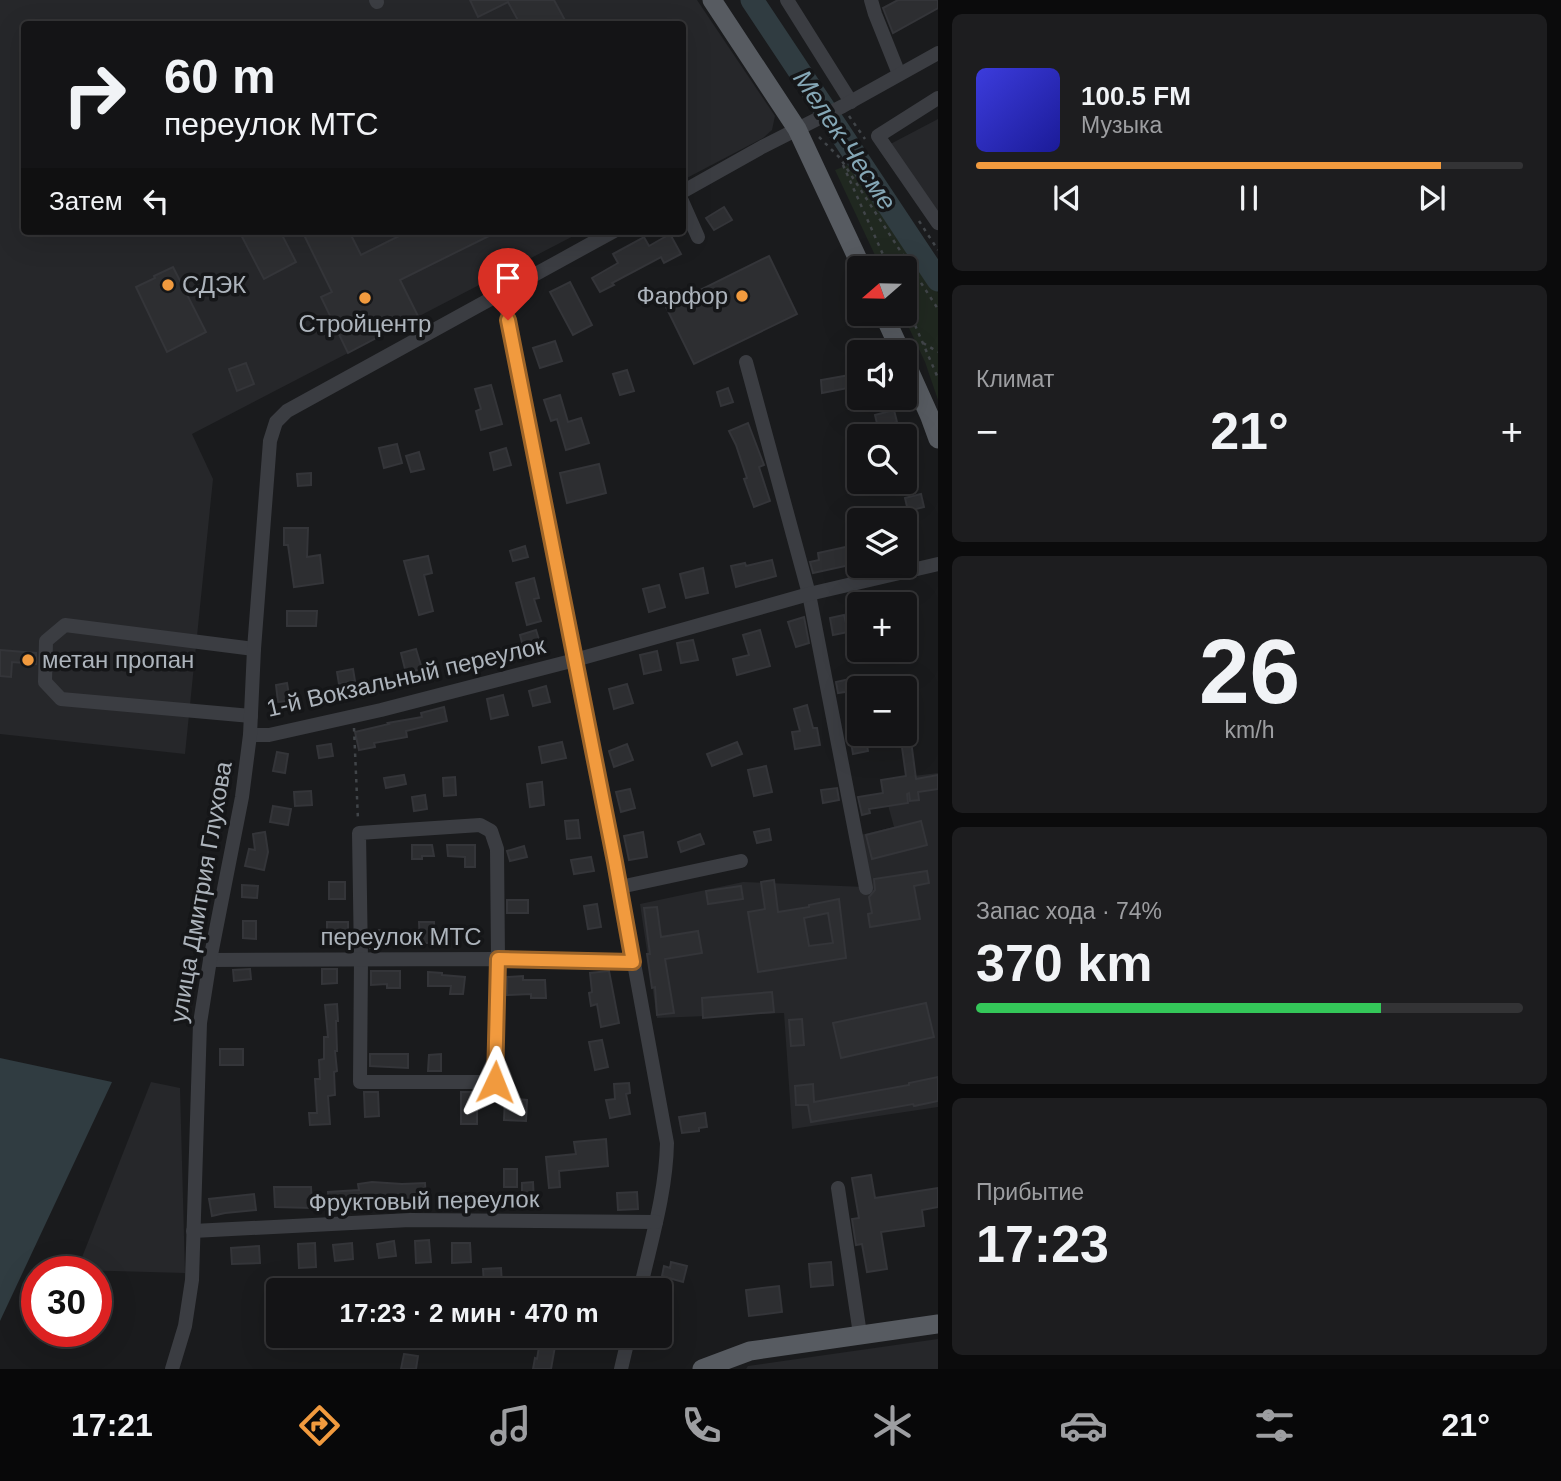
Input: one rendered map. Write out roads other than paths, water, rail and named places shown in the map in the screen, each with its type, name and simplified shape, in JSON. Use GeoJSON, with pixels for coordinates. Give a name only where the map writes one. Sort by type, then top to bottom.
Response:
{"type":"FeatureCollection","features":[{"type":"Feature","properties":{"kind":"main road"},"geometry":{"type":"LineString","coordinates":[[712,0],[804,126],[857,256]]}},
{"type":"Feature","properties":{"kind":"main road"},"geometry":{"type":"LineString","coordinates":[[917,388],[938,439]]}},
{"type":"Feature","properties":{"kind":"main road"},"geometry":{"type":"LineString","coordinates":[[702,1369],[750,1351],[938,1324]]}},
{"type":"Feature","properties":{"kind":"street"},"geometry":{"type":"LineString","coordinates":[[787,0],[847,104]]}},
{"type":"Feature","properties":{"kind":"street"},"geometry":{"type":"LineString","coordinates":[[871,0],[899,74]]}},
{"type":"Feature","properties":{"kind":"street"},"geometry":{"type":"LineString","coordinates":[[686,190],[938,53]]}},
{"type":"Feature","properties":{"kind":"street"},"geometry":{"type":"LineString","coordinates":[[938,99],[878,136],[938,223]]}},
{"type":"Feature","properties":{"kind":"street"},"geometry":{"type":"LineString","coordinates":[[686,210],[698,237]]}},
{"type":"Feature","properties":{"kind":"street"},"geometry":{"type":"LineString","coordinates":[[607,235],[503,293],[620,887],[667,1143],[666,1172],[643,1278]]}},
{"type":"Feature","properties":{"kind":"street","name":"улица Дмитрия Глухова"},"geometry":{"type":"LineString","coordinates":[[172,1369],[185,1326],[192,1280],[200,1023],[242,797],[250,734],[270,441],[276,422],[287,411],[503,293]]}},
{"type":"Feature","properties":{"kind":"street"},"geometry":{"type":"LineString","coordinates":[[746,362],[809,594],[866,888]]}},
{"type":"Feature","properties":{"kind":"street","name":"1-й Вокзальный переулок"},"geometry":{"type":"LineString","coordinates":[[250,734],[269,734],[381,710],[575,660],[809,594],[938,564]]}},
{"type":"Feature","properties":{"kind":"street"},"geometry":{"type":"LineString","coordinates":[[251,716],[61,699],[45,682],[46,641],[65,625],[254,649]]}},
{"type":"Feature","properties":{"kind":"street"},"geometry":{"type":"LineString","coordinates":[[480,825],[491,831],[497,849],[495,1082],[360,1082],[361,959],[359,833],[480,825]]}},
{"type":"Feature","properties":{"kind":"street"},"geometry":{"type":"LineString","coordinates":[[620,887],[741,861]]}},
{"type":"Feature","properties":{"kind":"street","name":"переулок МТС"},"geometry":{"type":"LineString","coordinates":[[210,960],[498,959],[633,962]]}},
{"type":"Feature","properties":{"kind":"street"},"geometry":{"type":"LineString","coordinates":[[838,1188],[860,1334]]}},
{"type":"Feature","properties":{"kind":"street","name":"Фруктовый переулок"},"geometry":{"type":"LineString","coordinates":[[193,1231],[410,1220],[656,1222]]}},
{"type":"Feature","properties":{"kind":"street"},"geometry":{"type":"LineString","coordinates":[[621,1369],[626,1348]]}},
{"type":"Feature","properties":{"kind":"waterway","name":"Мелек-Чесме"},"geometry":{"type":"LineString","coordinates":[[752,0],[938,280]]}},
{"type":"Feature","properties":{"kind":"place","name":"СДЭК"},"geometry":{"type":"Point","coordinates":[168,285]}},
{"type":"Feature","properties":{"kind":"place","name":"Фарфор"},"geometry":{"type":"Point","coordinates":[742,296]}},
{"type":"Feature","properties":{"kind":"place","name":"Стройцентр"},"geometry":{"type":"Point","coordinates":[365,298]}},
{"type":"Feature","properties":{"kind":"place","name":"метан пропан"},"geometry":{"type":"Point","coordinates":[28,660]}}]}
